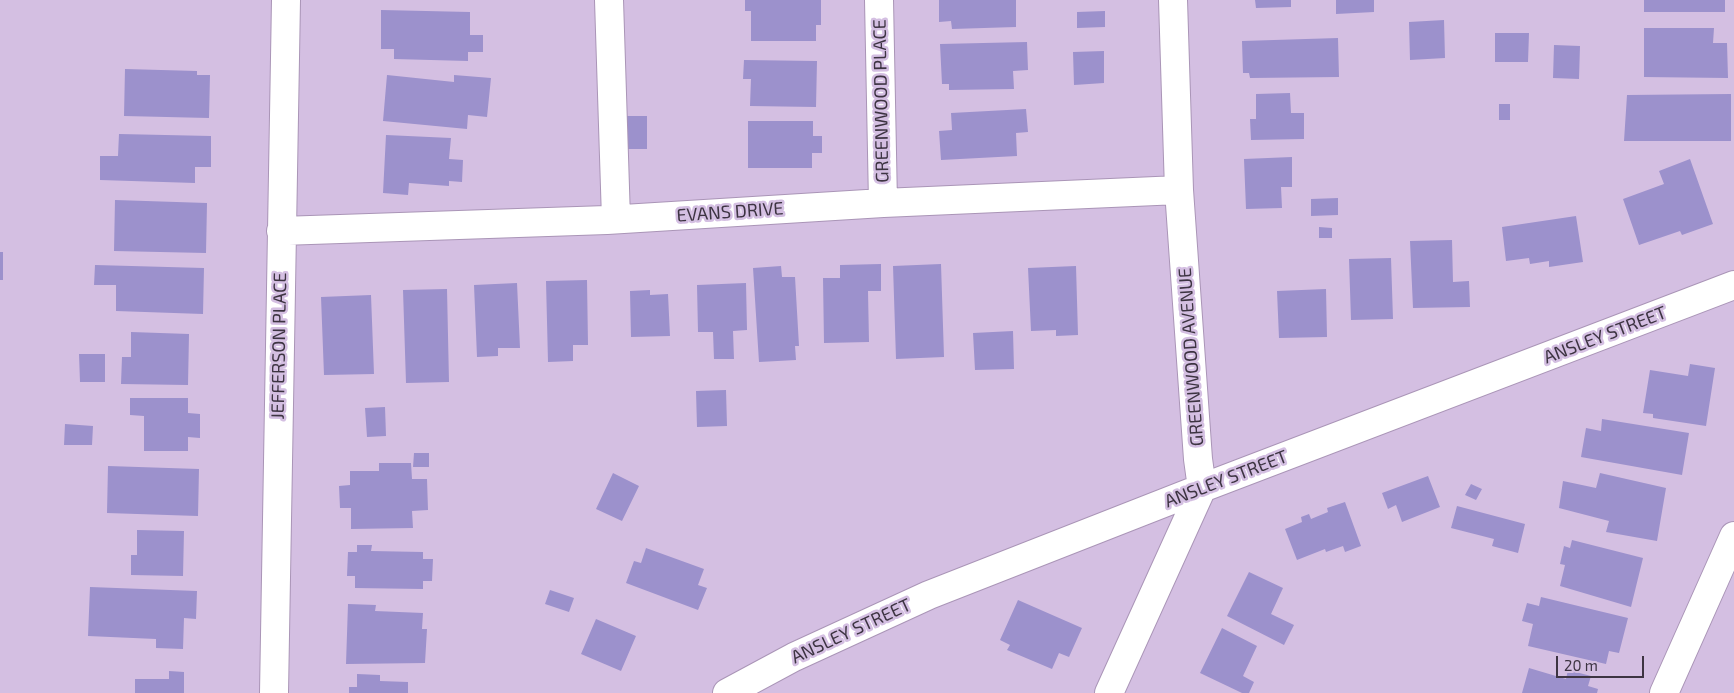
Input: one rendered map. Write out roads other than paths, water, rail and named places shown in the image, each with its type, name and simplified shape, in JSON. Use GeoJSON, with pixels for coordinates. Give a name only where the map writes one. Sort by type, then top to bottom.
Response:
{"type":"FeatureCollection","features":[{"type":"Feature","properties":{"kind":"street","name":"JEFFERSON PLACE"},"geometry":{"type":"LineString","coordinates":[[274,693],[286,0]]}},
{"type":"Feature","properties":{"kind":"street"},"geometry":{"type":"LineString","coordinates":[[610,0],[616,220]]}},
{"type":"Feature","properties":{"kind":"street","name":"GREENWOOD PLACE"},"geometry":{"type":"LineString","coordinates":[[879,0],[883,203]]}},
{"type":"Feature","properties":{"kind":"street","name":"GREENWOOD AVENUE"},"geometry":{"type":"LineString","coordinates":[[1173,0],[1179,190],[1198,459],[1202,488]]}},
{"type":"Feature","properties":{"kind":"street","name":"EVANS DRIVE"},"geometry":{"type":"LineString","coordinates":[[281,231],[616,220],[883,203],[1179,190]]}},
{"type":"Feature","properties":{"kind":"street","name":"ANSLEY STREET"},"geometry":{"type":"LineString","coordinates":[[727,693],[794,657],[929,595],[1202,488],[1734,285]]}},
{"type":"Feature","properties":{"kind":"street"},"geometry":{"type":"LineString","coordinates":[[1109,693],[1202,488]]}},
{"type":"Feature","properties":{"kind":"street"},"geometry":{"type":"LineString","coordinates":[[1664,693],[1734,536]]}}]}
